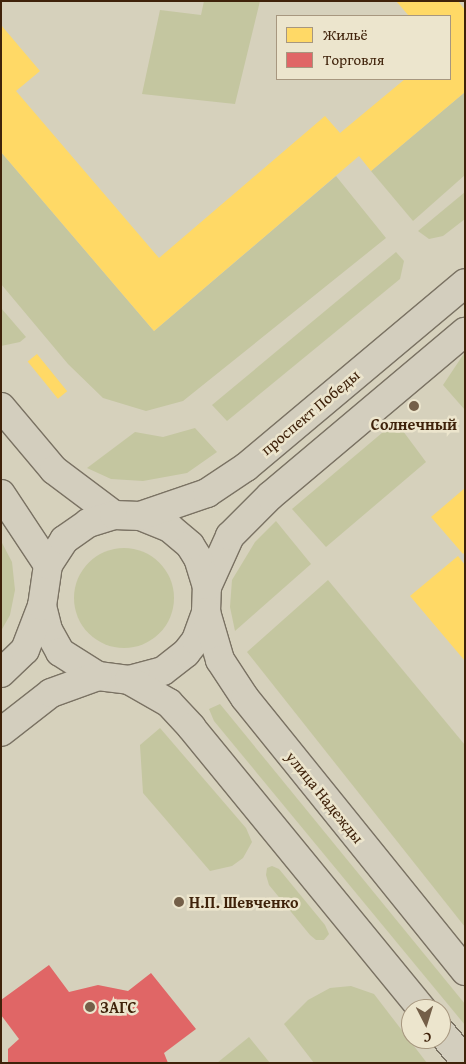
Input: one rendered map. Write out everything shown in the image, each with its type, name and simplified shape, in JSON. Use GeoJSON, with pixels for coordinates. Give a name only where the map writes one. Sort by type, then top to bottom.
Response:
{"type":"FeatureCollection","features":[{"type":"Feature","properties":{"kind":"main road","name":"проспект Победы"},"geometry":{"type":"LineString","coordinates":[[1,673],[25,650],[42,606],[48,565],[64,540],[88,523],[127,515],[207,493],[246,467],[465,282]]}},
{"type":"Feature","properties":{"kind":"main road","name":"проспект Победы"},"geometry":{"type":"LineString","coordinates":[[42,606],[48,630],[60,652],[98,676],[129,680],[164,671],[186,653],[196,640],[207,599],[230,536],[270,496],[465,332]]}},
{"type":"Feature","properties":{"kind":"main road"},"geometry":{"type":"LineString","coordinates":[[1,407],[54,470],[127,515],[170,528],[190,546],[198,558],[207,599]]}},
{"type":"Feature","properties":{"kind":"main road"},"geometry":{"type":"LineString","coordinates":[[1,494],[48,565]]}},
{"type":"Feature","properties":{"kind":"main road","name":"улица Надежды"},"geometry":{"type":"LineString","coordinates":[[207,599],[220,660],[245,698],[465,970]]}},
{"type":"Feature","properties":{"kind":"main road","name":"проспект Победы"},"geometry":{"type":"LineString","coordinates":[[1,732],[51,693],[98,676]]}},
{"type":"Feature","properties":{"kind":"main road"},"geometry":{"type":"LineString","coordinates":[[129,680],[169,703],[191,727],[414,999]]}},
{"type":"Feature","properties":{"kind":"main road"},"geometry":{"type":"LineString","coordinates":[[451,1044],[465,1061]]}},
{"type":"Feature","properties":{"kind":"green space"},"geometry":{"type":"Polygon","coordinates":[[[204,1],[260,1],[235,104],[142,94],[160,10],[201,15],[204,1]]]}},
{"type":"Feature","properties":{"kind":"green space"},"geometry":{"type":"Polygon","coordinates":[[[465,92],[465,175],[413,221],[371,171],[465,92]]]}},
{"type":"Feature","properties":{"kind":"green space"},"geometry":{"type":"Polygon","coordinates":[[[1,152],[154,331],[336,176],[386,238],[183,401],[146,411],[103,398],[68,364],[1,284],[1,152]]]}},
{"type":"Feature","properties":{"kind":"green space"},"geometry":{"type":"Polygon","coordinates":[[[465,192],[465,219],[443,236],[429,239],[418,231],[465,192]]]}},
{"type":"Feature","properties":{"kind":"green space"},"geometry":{"type":"Polygon","coordinates":[[[396,252],[404,261],[400,279],[227,421],[212,405],[396,252]]]}},
{"type":"Feature","properties":{"kind":"green space"},"geometry":{"type":"Polygon","coordinates":[[[1,308],[26,337],[20,342],[1,346],[1,308]]]}},
{"type":"Feature","properties":{"kind":"green space"},"geometry":{"type":"Polygon","coordinates":[[[465,352],[465,410],[443,385],[465,352]]]}},
{"type":"Feature","properties":{"kind":"green space"},"geometry":{"type":"Polygon","coordinates":[[[389,427],[400,427],[426,462],[326,547],[292,509],[389,427]]]}},
{"type":"Feature","properties":{"kind":"green space"},"geometry":{"type":"Polygon","coordinates":[[[195,428],[217,452],[187,473],[143,481],[111,479],[87,468],[135,432],[163,437],[195,428]]]}},
{"type":"Feature","properties":{"kind":"green space"},"geometry":{"type":"Polygon","coordinates":[[[276,521],[311,564],[235,631],[230,607],[232,580],[255,542],[276,521]]]}},
{"type":"Feature","properties":{"kind":"green space"},"geometry":{"type":"Polygon","coordinates":[[[1,541],[12,562],[15,590],[10,615],[1,631],[1,541]]]}},
{"type":"Feature","properties":{"kind":"green space"},"geometry":{"type":"Polygon","coordinates":[[[124,548],[134,549],[152,556],[166,570],[173,588],[173,608],[166,626],[152,640],[134,647],[124,648],[114,647],[96,640],[82,626],[75,608],[74,598],[75,588],[82,570],[96,556],[114,549],[124,548]]]}},
{"type":"Feature","properties":{"kind":"green space"},"geometry":{"type":"Polygon","coordinates":[[[328,580],[465,745],[465,927],[247,652],[328,580]]]}},
{"type":"Feature","properties":{"kind":"green space"},"geometry":{"type":"Polygon","coordinates":[[[220,704],[465,1004],[465,1025],[451,1008],[451,999],[444,999],[214,721],[209,709],[220,704]]]}},
{"type":"Feature","properties":{"kind":"green space"},"geometry":{"type":"Polygon","coordinates":[[[160,728],[246,828],[252,842],[243,858],[232,866],[210,871],[143,793],[140,745],[160,728]]]}},
{"type":"Feature","properties":{"kind":"green space"},"geometry":{"type":"Polygon","coordinates":[[[272,866],[279,869],[325,925],[329,934],[324,940],[316,940],[310,935],[269,885],[266,875],[267,868],[272,866]]]}},
{"type":"Feature","properties":{"kind":"green space"},"geometry":{"type":"Polygon","coordinates":[[[351,986],[374,994],[401,1029],[401,1049],[416,1049],[427,1063],[314,1063],[284,1024],[308,1000],[330,988],[351,986]]]}},
{"type":"Feature","properties":{"kind":"green space"},"geometry":{"type":"Polygon","coordinates":[[[249,1037],[270,1063],[217,1063],[249,1037]]]}},
{"type":"Feature","properties":{"kind":"building: Жильё"},"geometry":{"type":"Polygon","coordinates":[[[396,1],[458,1],[465,10],[465,92],[371,171],[359,156],[154,331],[1,152],[1,25],[40,71],[16,91],[159,258],[325,116],[340,133],[404,80],[451,80],[451,15],[408,15],[396,1]]]}},
{"type":"Feature","properties":{"kind":"building: Жильё"},"geometry":{"type":"Polygon","coordinates":[[[37,354],[67,391],[58,399],[28,362],[37,354]]]}},
{"type":"Feature","properties":{"kind":"building: Жильё"},"geometry":{"type":"Polygon","coordinates":[[[465,488],[465,552],[463,554],[431,517],[465,488]]]}},
{"type":"Feature","properties":{"kind":"building: Жильё"},"geometry":{"type":"Polygon","coordinates":[[[458,556],[465,565],[465,661],[410,596],[458,556]]]}},
{"type":"Feature","properties":{"kind":"building: Торговля","name":"ЗАГС"},"geometry":{"type":"Polygon","coordinates":[[[49,965],[69,992],[98,985],[128,991],[151,973],[196,1029],[164,1053],[168,1063],[8,1063],[8,1049],[19,1039],[1,1015],[1,1000],[49,965]]]}},
{"type":"Feature","properties":{"kind":"place","name":"Солнечный"},"geometry":{"type":"Point","coordinates":[414,406]}},
{"type":"Feature","properties":{"kind":"place","name":"Н.П. Шевченко"},"geometry":{"type":"Point","coordinates":[179,902]}},
{"type":"Feature","properties":{"kind":"place","name":"ЗАГС"},"geometry":{"type":"Point","coordinates":[90,1007]}}]}
